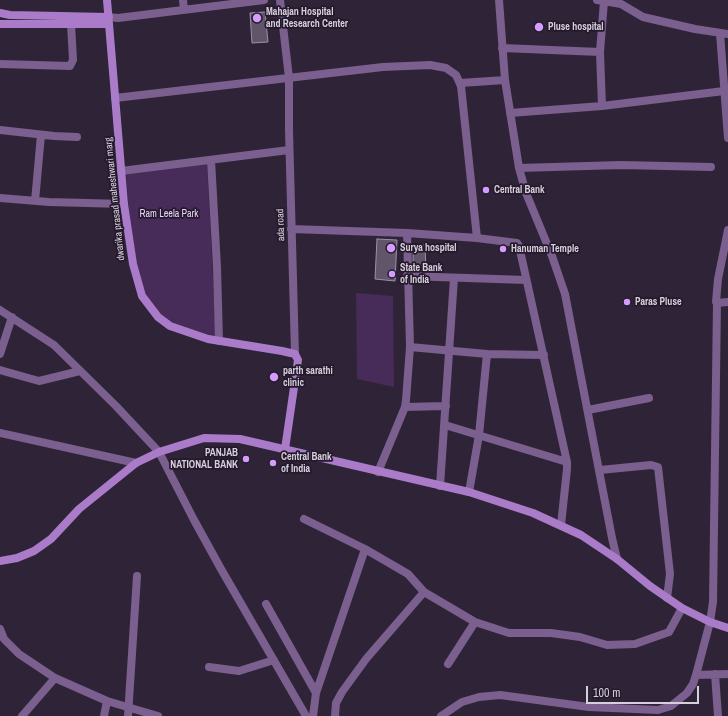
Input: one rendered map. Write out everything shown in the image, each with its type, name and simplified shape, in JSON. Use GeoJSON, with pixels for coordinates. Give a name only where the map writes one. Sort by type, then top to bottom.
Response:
{"type":"FeatureCollection","features":[{"type":"Feature","properties":{"kind":"main road","name":"dwarika prasad maheshwari marg"},"geometry":{"type":"LineString","coordinates":[[107,0],[124,204],[132,264],[142,296],[146,303],[164,323],[208,339],[295,354]]}},
{"type":"Feature","properties":{"kind":"main road"},"geometry":{"type":"LineString","coordinates":[[0,13],[10,15],[109,21]]}},
{"type":"Feature","properties":{"kind":"main road"},"geometry":{"type":"LineString","coordinates":[[0,24],[71,24],[109,21]]}},
{"type":"Feature","properties":{"kind":"main road","name":"ada road"},"geometry":{"type":"LineString","coordinates":[[285,449],[298,360],[295,354]]}},
{"type":"Feature","properties":{"kind":"main road"},"geometry":{"type":"LineString","coordinates":[[0,561],[17,558],[34,551],[51,539],[80,509],[136,463],[159,452],[204,438],[240,439],[468,492],[533,513],[581,535],[617,559],[650,586],[682,608],[710,622],[728,628]]}},
{"type":"Feature","properties":{"kind":"street"},"geometry":{"type":"LineString","coordinates":[[183,0],[184,10]]}},
{"type":"Feature","properties":{"kind":"street"},"geometry":{"type":"LineString","coordinates":[[109,21],[118,18],[264,0]]}},
{"type":"Feature","properties":{"kind":"street","name":"ada road"},"geometry":{"type":"LineString","coordinates":[[280,0],[289,78],[291,229],[295,354]]}},
{"type":"Feature","properties":{"kind":"street"},"geometry":{"type":"LineString","coordinates":[[499,0],[505,80],[518,168],[526,193],[559,275],[565,294],[617,559]]}},
{"type":"Feature","properties":{"kind":"street"},"geometry":{"type":"LineString","coordinates":[[602,106],[600,1],[621,4],[643,17],[724,34],[724,91],[728,138]]}},
{"type":"Feature","properties":{"kind":"street"},"geometry":{"type":"LineString","coordinates":[[0,64],[70,66],[73,60],[71,24]]}},
{"type":"Feature","properties":{"kind":"street"},"geometry":{"type":"LineString","coordinates":[[502,48],[600,52]]}},
{"type":"Feature","properties":{"kind":"street"},"geometry":{"type":"LineString","coordinates":[[115,98],[383,66],[430,65],[446,68],[456,75],[460,83],[477,238]]}},
{"type":"Feature","properties":{"kind":"street"},"geometry":{"type":"LineString","coordinates":[[460,83],[505,80]]}},
{"type":"Feature","properties":{"kind":"street"},"geometry":{"type":"LineString","coordinates":[[510,114],[602,106],[724,91]]}},
{"type":"Feature","properties":{"kind":"street"},"geometry":{"type":"LineString","coordinates":[[0,130],[41,135],[77,137]]}},
{"type":"Feature","properties":{"kind":"street"},"geometry":{"type":"LineString","coordinates":[[35,201],[41,135]]}},
{"type":"Feature","properties":{"kind":"street"},"geometry":{"type":"LineString","coordinates":[[121,171],[290,150]]}},
{"type":"Feature","properties":{"kind":"street"},"geometry":{"type":"LineString","coordinates":[[211,160],[217,267],[219,341]]}},
{"type":"Feature","properties":{"kind":"street"},"geometry":{"type":"LineString","coordinates":[[518,168],[621,165],[711,167]]}},
{"type":"Feature","properties":{"kind":"street"},"geometry":{"type":"LineString","coordinates":[[0,198],[35,201],[124,204]]}},
{"type":"Feature","properties":{"kind":"street"},"geometry":{"type":"LineString","coordinates":[[291,229],[407,233],[477,238],[518,243],[567,462],[560,525]]}},
{"type":"Feature","properties":{"kind":"street"},"geometry":{"type":"LineString","coordinates":[[441,716],[462,702],[479,697],[500,695],[589,707],[658,710],[671,706],[685,696],[693,684],[697,675],[710,622],[714,576],[722,303],[718,280],[728,230]]}},
{"type":"Feature","properties":{"kind":"street"},"geometry":{"type":"LineString","coordinates":[[378,472],[405,407],[410,348],[407,233]]}},
{"type":"Feature","properties":{"kind":"street"},"geometry":{"type":"LineString","coordinates":[[407,276],[526,280]]}},
{"type":"Feature","properties":{"kind":"street"},"geometry":{"type":"LineString","coordinates":[[440,486],[454,278]]}},
{"type":"Feature","properties":{"kind":"street"},"geometry":{"type":"LineString","coordinates":[[0,310],[54,346],[116,406],[159,452],[201,532],[306,716]]}},
{"type":"Feature","properties":{"kind":"street"},"geometry":{"type":"LineString","coordinates":[[0,354],[12,318]]}},
{"type":"Feature","properties":{"kind":"street"},"geometry":{"type":"LineString","coordinates":[[410,348],[487,354],[544,355]]}},
{"type":"Feature","properties":{"kind":"street"},"geometry":{"type":"LineString","coordinates":[[468,492],[479,435],[487,354]]}},
{"type":"Feature","properties":{"kind":"street"},"geometry":{"type":"LineString","coordinates":[[0,370],[39,381],[80,370]]}},
{"type":"Feature","properties":{"kind":"street"},"geometry":{"type":"LineString","coordinates":[[588,410],[649,398]]}},
{"type":"Feature","properties":{"kind":"street"},"geometry":{"type":"LineString","coordinates":[[405,407],[446,406]]}},
{"type":"Feature","properties":{"kind":"street"},"geometry":{"type":"LineString","coordinates":[[445,425],[567,462]]}},
{"type":"Feature","properties":{"kind":"street"},"geometry":{"type":"LineString","coordinates":[[0,433],[136,463]]}},
{"type":"Feature","properties":{"kind":"street"},"geometry":{"type":"LineString","coordinates":[[600,470],[651,465],[658,467],[670,574],[667,598]]}},
{"type":"Feature","properties":{"kind":"street"},"geometry":{"type":"LineString","coordinates":[[304,519],[365,549],[408,574],[424,592],[475,622],[509,633],[551,633],[580,637],[601,644],[613,646],[638,643],[669,632],[682,608]]}},
{"type":"Feature","properties":{"kind":"street"},"geometry":{"type":"LineString","coordinates":[[313,716],[316,693],[365,549]]}},
{"type":"Feature","properties":{"kind":"street"},"geometry":{"type":"LineString","coordinates":[[128,716],[137,576]]}},
{"type":"Feature","properties":{"kind":"street"},"geometry":{"type":"LineString","coordinates":[[335,716],[336,703],[342,692],[366,659],[424,592]]}},
{"type":"Feature","properties":{"kind":"street"},"geometry":{"type":"LineString","coordinates":[[266,604],[316,693]]}},
{"type":"Feature","properties":{"kind":"street"},"geometry":{"type":"LineString","coordinates":[[448,664],[475,622]]}},
{"type":"Feature","properties":{"kind":"street"},"geometry":{"type":"LineString","coordinates":[[0,629],[4,639],[19,654],[55,678],[107,701],[158,716]]}},
{"type":"Feature","properties":{"kind":"street"},"geometry":{"type":"LineString","coordinates":[[209,667],[239,671],[274,660]]}},
{"type":"Feature","properties":{"kind":"street"},"geometry":{"type":"LineString","coordinates":[[710,674],[718,716]]}},
{"type":"Feature","properties":{"kind":"street"},"geometry":{"type":"LineString","coordinates":[[697,675],[728,674]]}},
{"type":"Feature","properties":{"kind":"street"},"geometry":{"type":"LineString","coordinates":[[22,716],[55,678]]}},
{"type":"Feature","properties":{"kind":"street"},"geometry":{"type":"LineString","coordinates":[[104,716],[107,701]]}},
{"type":"Feature","properties":{"kind":"green space","name":"Ram Leela Park"},"geometry":{"type":"Polygon","coordinates":[[[207,164],[216,337],[208,336],[164,320],[142,296],[132,254],[126,173],[207,164]]]}},
{"type":"Feature","properties":{"kind":"green space"},"geometry":{"type":"Polygon","coordinates":[[[356,293],[393,296],[394,387],[357,379],[356,293]]]}},
{"type":"Feature","properties":{"kind":"building"},"geometry":{"type":"Polygon","coordinates":[[[265,12],[268,42],[252,43],[250,13],[265,12]]]}},
{"type":"Feature","properties":{"kind":"building"},"geometry":{"type":"Polygon","coordinates":[[[377,239],[397,240],[395,281],[375,279],[377,239]]]}},
{"type":"Feature","properties":{"kind":"building"},"geometry":{"type":"Polygon","coordinates":[[[413,245],[425,245],[426,270],[413,270],[413,245]]]}},
{"type":"Feature","properties":{"kind":"place","name":"Mahajan Hospital and Research Center"},"geometry":{"type":"Point","coordinates":[257,18]}},
{"type":"Feature","properties":{"kind":"place","name":"Pluse hospital"},"geometry":{"type":"Point","coordinates":[539,27]}},
{"type":"Feature","properties":{"kind":"place","name":"Central Bank"},"geometry":{"type":"Point","coordinates":[486,190]}},
{"type":"Feature","properties":{"kind":"place","name":"Surya hospital"},"geometry":{"type":"Point","coordinates":[391,248]}},
{"type":"Feature","properties":{"kind":"place","name":"Hanuman Temple"},"geometry":{"type":"Point","coordinates":[503,249]}},
{"type":"Feature","properties":{"kind":"place","name":"State Bank of India"},"geometry":{"type":"Point","coordinates":[392,274]}},
{"type":"Feature","properties":{"kind":"place","name":"Paras Pluse"},"geometry":{"type":"Point","coordinates":[627,302]}},
{"type":"Feature","properties":{"kind":"place","name":"parth sarathi clinic"},"geometry":{"type":"Point","coordinates":[274,377]}},
{"type":"Feature","properties":{"kind":"place","name":"PANJAB NATIONAL BANK"},"geometry":{"type":"Point","coordinates":[246,459]}},
{"type":"Feature","properties":{"kind":"place","name":"Central Bank of India"},"geometry":{"type":"Point","coordinates":[273,463]}}]}
